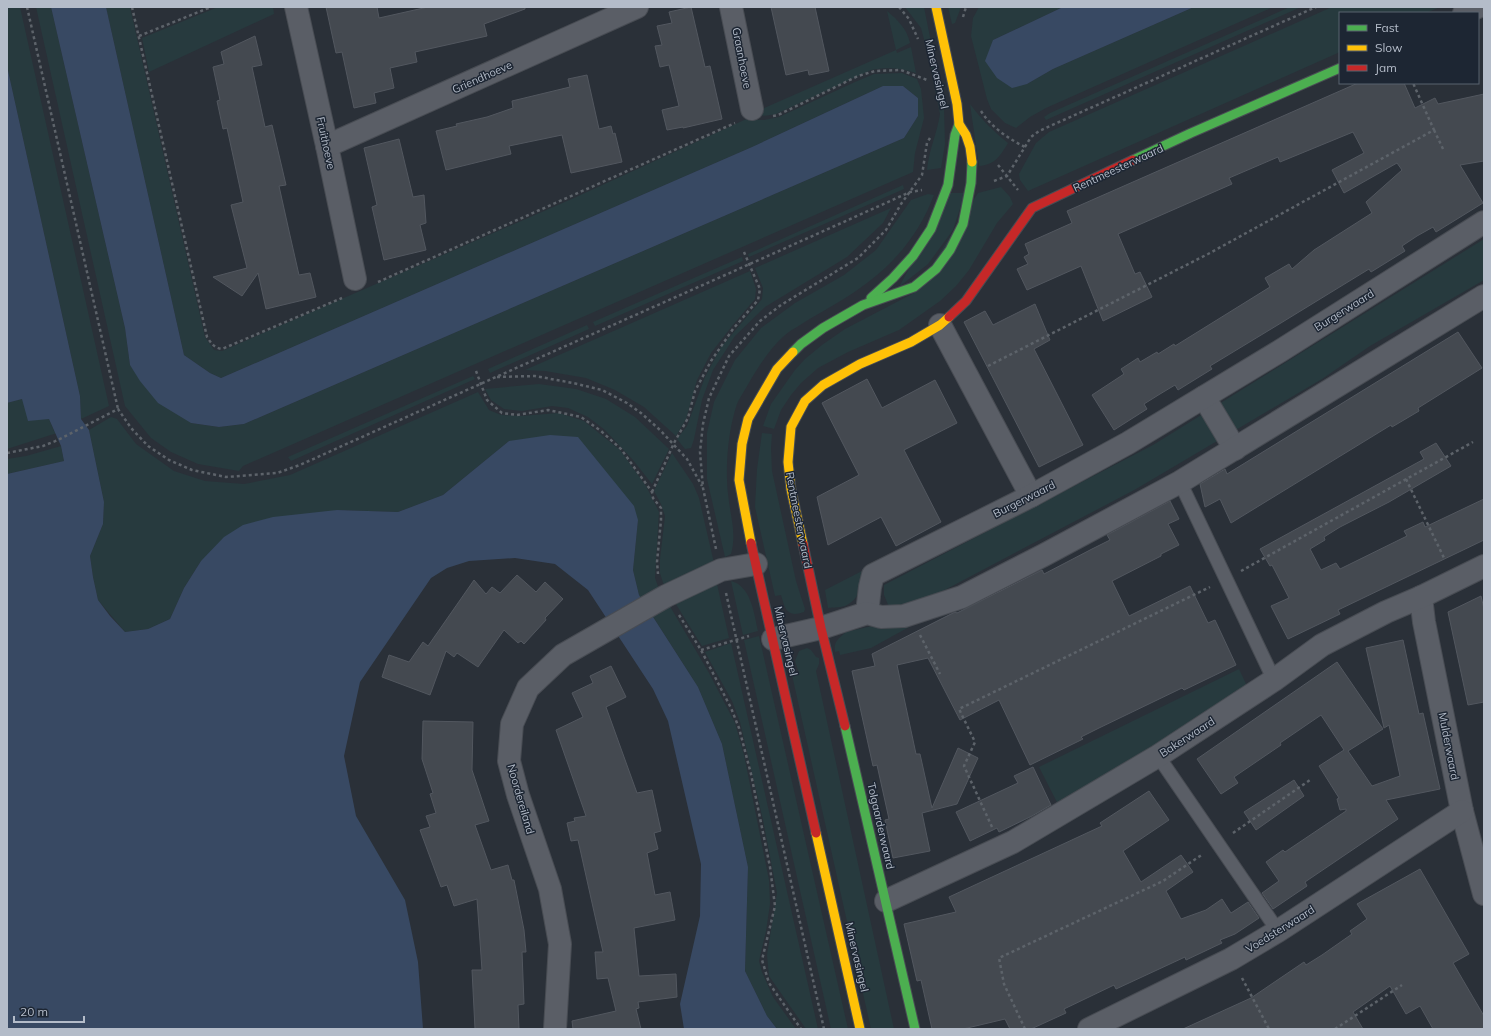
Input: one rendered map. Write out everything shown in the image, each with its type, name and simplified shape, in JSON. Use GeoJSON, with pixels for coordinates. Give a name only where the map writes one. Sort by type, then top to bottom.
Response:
{"type":"FeatureCollection","features":[{"type":"Feature","properties":{"kind":"street","name":"Fruithoeve"},"geometry":{"type":"LineString","coordinates":[[296,7],[358,286]]}},
{"type":"Feature","properties":{"kind":"street","name":"Griendhoeve"},"geometry":{"type":"LineString","coordinates":[[327,146],[637,7]]}},
{"type":"Feature","properties":{"kind":"street","name":"Graanhoeve"},"geometry":{"type":"LineString","coordinates":[[731,7],[754,116]]}},
{"type":"Feature","properties":{"kind":"street","name":"Minervasingel"},"geometry":{"type":"LineString","coordinates":[[863,305],[893,278],[913,256],[931,229],[948,185],[955,135],[959,124],[957,104],[936,7]]}},
{"type":"Feature","properties":{"kind":"street"},"geometry":{"type":"LineString","coordinates":[[1466,12],[1478,7]]}},
{"type":"Feature","properties":{"kind":"street","name":"Rentmeesterwaard"},"geometry":{"type":"LineString","coordinates":[[821,628],[791,489],[788,462],[791,427],[805,402],[823,385],[860,364],[911,342],[940,325],[966,301],[1032,208],[1191,133],[1339,68]]}},
{"type":"Feature","properties":{"kind":"street","name":"Minervasingel"},"geometry":{"type":"LineString","coordinates":[[860,1029],[745,518],[739,480],[742,444],[748,419],[777,368],[801,344],[823,328],[863,305],[914,287],[936,269],[950,250],[963,224],[971,183],[972,165],[970,147],[966,135],[959,124]]}},
{"type":"Feature","properties":{"kind":"street","name":"Burgerwaard"},"geometry":{"type":"LineString","coordinates":[[867,613],[873,575],[1031,496],[1128,443],[1484,222]]}},
{"type":"Feature","properties":{"kind":"street"},"geometry":{"type":"LineString","coordinates":[[773,639],[821,628],[867,613],[881,617],[904,616],[962,597],[1180,482],[1484,296]]}},
{"type":"Feature","properties":{"kind":"street"},"geometry":{"type":"LineString","coordinates":[[940,325],[1031,496]]}},
{"type":"Feature","properties":{"kind":"street"},"geometry":{"type":"LineString","coordinates":[[1204,397],[1235,449]]}},
{"type":"Feature","properties":{"kind":"street","name":"Noordereiland"},"geometry":{"type":"LineString","coordinates":[[555,1029],[560,944],[550,889],[518,795],[509,761],[512,724],[528,688],[563,655],[660,599],[721,570],[756,564]]}},
{"type":"Feature","properties":{"kind":"street","name":"Bakerwaard"},"geometry":{"type":"LineString","coordinates":[[886,901],[1013,842],[1158,756],[1274,680],[1322,645],[1386,612],[1421,597],[1484,566]]}},
{"type":"Feature","properties":{"kind":"street","name":"Mulderwaard"},"geometry":{"type":"LineString","coordinates":[[1421,597],[1424,622],[1462,811],[1484,894]]}},
{"type":"Feature","properties":{"kind":"street","name":"Tolgaarderwaard"},"geometry":{"type":"LineString","coordinates":[[821,628],[915,1029]]}},
{"type":"Feature","properties":{"kind":"street","name":"Voedsterwaard"},"geometry":{"type":"LineString","coordinates":[[1089,1029],[1231,959],[1278,931],[1462,811]]}},
{"type":"Feature","properties":{"kind":"lane"},"geometry":{"type":"LineString","coordinates":[[1180,482],[1274,680]]}},
{"type":"Feature","properties":{"kind":"lane"},"geometry":{"type":"LineString","coordinates":[[1158,756],[1278,931]]}},
{"type":"Feature","properties":{"kind":"path"},"geometry":{"type":"LineString","coordinates":[[27,7],[118,409],[131,428],[148,446],[169,460],[192,470],[226,478],[277,473],[300,465],[481,383],[750,265],[910,192],[948,185]]}},
{"type":"Feature","properties":{"kind":"path"},"geometry":{"type":"LineString","coordinates":[[132,7],[207,337],[212,345],[222,350],[358,286],[754,116],[778,115],[858,76],[875,70],[901,70],[927,80]]}},
{"type":"Feature","properties":{"kind":"path"},"geometry":{"type":"LineString","coordinates":[[138,36],[211,7]]}},
{"type":"Feature","properties":{"kind":"path","name":"Minervasingel"},"geometry":{"type":"LineString","coordinates":[[899,7],[909,19],[918,42]]}},
{"type":"Feature","properties":{"kind":"path"},"geometry":{"type":"LineString","coordinates":[[963,20],[963,13],[966,7]]}},
{"type":"Feature","properties":{"kind":"path"},"geometry":{"type":"LineString","coordinates":[[971,183],[982,184],[1007,176],[1031,137],[1039,131],[1316,7]]}},
{"type":"Feature","properties":{"kind":"path","name":"Minervasingel"},"geometry":{"type":"LineString","coordinates":[[926,74],[928,85]]}},
{"type":"Feature","properties":{"kind":"path"},"geometry":{"type":"LineString","coordinates":[[1413,84],[1444,151]]}},
{"type":"Feature","properties":{"kind":"path"},"geometry":{"type":"LineString","coordinates":[[979,107],[991,123],[1014,141],[1025,147]]}},
{"type":"Feature","properties":{"kind":"path"},"geometry":{"type":"LineString","coordinates":[[968,377],[1208,254],[1434,130]]}},
{"type":"Feature","properties":{"kind":"path"},"geometry":{"type":"LineString","coordinates":[[910,192],[922,175],[927,143],[932,133]]}},
{"type":"Feature","properties":{"kind":"path"},"geometry":{"type":"LineString","coordinates":[[998,165],[1007,176]]}},
{"type":"Feature","properties":{"kind":"path"},"geometry":{"type":"LineString","coordinates":[[652,492],[674,443],[688,418],[695,391],[711,361],[733,329],[758,300],[760,289],[744,252]]}},
{"type":"Feature","properties":{"kind":"path"},"geometry":{"type":"LineString","coordinates":[[476,371],[487,400],[502,413],[517,415],[548,410],[581,417],[601,431],[621,448],[652,492],[653,498],[661,508],[657,562],[660,599],[701,650],[731,708],[739,728],[751,774],[770,867],[775,906],[762,960],[770,983],[801,1029]]}},
{"type":"Feature","properties":{"kind":"path"},"geometry":{"type":"LineString","coordinates":[[495,377],[534,376],[574,383],[602,390],[627,403],[641,413],[674,443],[687,459],[703,488]]}},
{"type":"Feature","properties":{"kind":"path"},"geometry":{"type":"LineString","coordinates":[[7,453],[43,446],[58,440],[92,421],[118,409]]}},
{"type":"Feature","properties":{"kind":"path"},"geometry":{"type":"LineString","coordinates":[[1001,848],[964,766],[975,742],[959,709],[1226,579],[1473,442]]}},
{"type":"Feature","properties":{"kind":"path"},"geometry":{"type":"LineString","coordinates":[[1406,479],[1455,580]]}},
{"type":"Feature","properties":{"kind":"path"},"geometry":{"type":"LineString","coordinates":[[917,628],[940,674]]}},
{"type":"Feature","properties":{"kind":"path"},"geometry":{"type":"LineString","coordinates":[[701,650],[757,634],[773,639]]}},
{"type":"Feature","properties":{"kind":"path"},"geometry":{"type":"LineString","coordinates":[[1025,1029],[1004,984],[999,958],[1163,881],[1310,780]]}},
{"type":"Feature","properties":{"kind":"path"},"geometry":{"type":"LineString","coordinates":[[1231,959],[1269,1029]]}},
{"type":"Feature","properties":{"kind":"path"},"geometry":{"type":"LineString","coordinates":[[1335,1029],[1402,985]]}},
{"type":"Feature","properties":{"kind":"green space"},"geometry":{"type":"Polygon","coordinates":[[[7,7],[20,7],[109,406],[81,419],[80,396],[7,66],[7,7]]]}},
{"type":"Feature","properties":{"kind":"green space"},"geometry":{"type":"Polygon","coordinates":[[[36,7],[51,7],[125,328],[130,365],[191,423],[219,427],[244,424],[904,138],[918,116],[918,98],[903,86],[883,86],[752,147],[221,378],[210,373],[184,355],[106,7],[130,7],[205,337],[214,350],[222,351],[574,198],[753,116],[758,120],[779,117],[874,74],[902,73],[917,79],[921,89],[924,118],[915,153],[913,172],[243,466],[239,471],[198,464],[171,452],[151,438],[125,406],[36,7]]]}},
{"type":"Feature","properties":{"kind":"green space"},"geometry":{"type":"Polygon","coordinates":[[[218,7],[273,7],[274,14],[149,72],[142,38],[218,7]]]}},
{"type":"Feature","properties":{"kind":"green space"},"geometry":{"type":"Polygon","coordinates":[[[905,7],[924,7],[944,108],[945,144],[941,168],[927,170],[929,155],[940,114],[928,54],[921,28],[905,7]]]}},
{"type":"Feature","properties":{"kind":"green space"},"geometry":{"type":"Polygon","coordinates":[[[948,7],[961,7],[955,23],[952,24],[948,7]]]}},
{"type":"Feature","properties":{"kind":"green space"},"geometry":{"type":"Polygon","coordinates":[[[979,7],[1063,7],[993,40],[1027,84],[1053,69],[1194,7],[1273,7],[1046,108],[1030,117],[1016,128],[1005,123],[991,109],[987,99],[971,36],[973,18],[979,7]]]}},
{"type":"Feature","properties":{"kind":"green space"},"geometry":{"type":"Polygon","coordinates":[[[1290,7],[1301,7],[1046,120],[1044,117],[1050,113],[1290,7]]]}},
{"type":"Feature","properties":{"kind":"green space"},"geometry":{"type":"Polygon","coordinates":[[[1332,7],[1440,7],[1428,12],[1339,12],[1339,52],[1028,191],[1020,180],[1019,174],[1036,143],[1049,132],[1332,7]]]}},
{"type":"Feature","properties":{"kind":"green space"},"geometry":{"type":"Polygon","coordinates":[[[887,11],[902,25],[909,38],[910,43],[896,50],[887,11]]]}},
{"type":"Feature","properties":{"kind":"green space"},"geometry":{"type":"Polygon","coordinates":[[[911,47],[916,73],[894,68],[871,70],[776,114],[762,116],[755,112],[896,50],[897,53],[911,47]]]}},
{"type":"Feature","properties":{"kind":"green space"},"geometry":{"type":"Polygon","coordinates":[[[970,104],[978,115],[1008,143],[996,159],[989,164],[979,166],[970,104]]]}},
{"type":"Feature","properties":{"kind":"green space"},"geometry":{"type":"Polygon","coordinates":[[[903,185],[904,189],[749,257],[748,254],[903,185]]]}},
{"type":"Feature","properties":{"kind":"green space"},"geometry":{"type":"Polygon","coordinates":[[[1001,187],[1010,197],[1013,204],[997,223],[969,270],[956,286],[940,301],[899,330],[848,352],[818,368],[801,383],[791,395],[781,410],[774,429],[763,426],[771,404],[795,370],[805,359],[845,329],[914,293],[978,193],[1001,187]]]}},
{"type":"Feature","properties":{"kind":"green space"},"geometry":{"type":"Polygon","coordinates":[[[950,193],[965,193],[953,230],[928,264],[899,287],[950,193]]]}},
{"type":"Feature","properties":{"kind":"green space"},"geometry":{"type":"Polygon","coordinates":[[[928,194],[934,195],[929,208],[907,244],[889,264],[846,298],[785,335],[754,374],[740,398],[731,425],[728,449],[727,483],[733,546],[731,554],[725,557],[707,479],[707,433],[714,402],[735,360],[761,328],[795,303],[844,275],[876,250],[911,200],[928,194]]]}},
{"type":"Feature","properties":{"kind":"green space"},"geometry":{"type":"Polygon","coordinates":[[[891,208],[883,223],[847,257],[765,307],[735,336],[713,370],[702,400],[691,448],[685,449],[677,439],[687,426],[705,377],[721,347],[762,299],[763,288],[755,268],[891,208]]]}},
{"type":"Feature","properties":{"kind":"green space"},"geometry":{"type":"Polygon","coordinates":[[[1484,239],[1484,280],[1370,346],[1322,379],[1136,489],[922,602],[889,607],[884,595],[884,585],[1153,445],[1484,239]]]}},
{"type":"Feature","properties":{"kind":"green space"},"geometry":{"type":"Polygon","coordinates":[[[742,257],[743,261],[595,326],[593,322],[742,257]]]}},
{"type":"Feature","properties":{"kind":"green space"},"geometry":{"type":"Polygon","coordinates":[[[750,271],[756,289],[755,299],[711,353],[697,380],[686,419],[676,436],[644,407],[615,390],[586,378],[545,371],[525,370],[750,271]]]}},
{"type":"Feature","properties":{"kind":"green space"},"geometry":{"type":"Polygon","coordinates":[[[587,325],[589,329],[490,373],[488,369],[587,325]]]}},
{"type":"Feature","properties":{"kind":"green space"},"geometry":{"type":"Polygon","coordinates":[[[473,376],[475,379],[291,461],[288,457],[473,376]]]}},
{"type":"Feature","properties":{"kind":"green space"},"geometry":{"type":"Polygon","coordinates":[[[539,384],[576,389],[606,399],[635,417],[669,449],[652,484],[633,460],[605,430],[588,417],[568,408],[552,406],[522,411],[504,409],[491,400],[485,389],[539,384]]]}},
{"type":"Feature","properties":{"kind":"green space"},"geometry":{"type":"Polygon","coordinates":[[[478,392],[489,410],[501,415],[521,416],[559,413],[584,421],[620,450],[646,486],[659,512],[655,578],[660,592],[641,599],[639,595],[633,570],[638,520],[509,441],[443,495],[398,512],[337,510],[201,561],[184,588],[170,619],[148,629],[125,632],[98,600],[90,556],[103,524],[104,502],[89,430],[111,417],[117,419],[136,444],[174,471],[205,481],[244,484],[290,475],[478,392]]]}},
{"type":"Feature","properties":{"kind":"green space"},"geometry":{"type":"Polygon","coordinates":[[[22,399],[49,419],[54,431],[57,433],[7,449],[7,403],[22,399]]]}},
{"type":"Feature","properties":{"kind":"green space"},"geometry":{"type":"Polygon","coordinates":[[[762,433],[772,434],[772,471],[796,581],[805,609],[804,612],[798,614],[790,613],[788,611],[781,595],[775,596],[755,507],[757,469],[762,433]]]}},
{"type":"Feature","properties":{"kind":"green space"},"geometry":{"type":"Polygon","coordinates":[[[61,446],[64,461],[7,474],[7,459],[26,456],[61,446]]]}},
{"type":"Feature","properties":{"kind":"green space"},"geometry":{"type":"Polygon","coordinates":[[[672,453],[693,484],[699,498],[714,563],[665,589],[660,573],[660,559],[665,516],[654,491],[672,453]]]}},
{"type":"Feature","properties":{"kind":"green space"},"geometry":{"type":"Polygon","coordinates":[[[862,571],[864,580],[863,585],[858,595],[851,603],[845,606],[828,608],[825,590],[862,571]]]}},
{"type":"Feature","properties":{"kind":"green space"},"geometry":{"type":"Polygon","coordinates":[[[731,581],[743,588],[747,594],[753,609],[758,631],[743,635],[731,581]]]}},
{"type":"Feature","properties":{"kind":"green space"},"geometry":{"type":"Polygon","coordinates":[[[717,584],[729,638],[702,646],[674,601],[717,584]]]}},
{"type":"Feature","properties":{"kind":"green space"},"geometry":{"type":"Polygon","coordinates":[[[668,603],[709,673],[735,723],[744,755],[769,880],[770,904],[759,961],[773,997],[796,1029],[777,1029],[767,1016],[745,971],[748,867],[722,744],[698,687],[650,612],[668,603]]]}},
{"type":"Feature","properties":{"kind":"green space"},"geometry":{"type":"Polygon","coordinates":[[[938,611],[871,648],[840,655],[839,651],[835,652],[836,643],[846,632],[938,611]]]}},
{"type":"Feature","properties":{"kind":"green space"},"geometry":{"type":"Polygon","coordinates":[[[759,636],[848,1029],[831,1029],[744,640],[759,636]]]}},
{"type":"Feature","properties":{"kind":"green space"},"geometry":{"type":"Polygon","coordinates":[[[731,643],[818,1029],[806,1029],[769,976],[767,955],[777,893],[763,820],[740,722],[732,701],[705,652],[731,643]]]}},
{"type":"Feature","properties":{"kind":"green space"},"geometry":{"type":"Polygon","coordinates":[[[807,648],[819,658],[819,664],[816,671],[894,1029],[871,1029],[792,675],[799,673],[795,661],[799,651],[807,648]]]}},
{"type":"Feature","properties":{"kind":"green space"},"geometry":{"type":"Polygon","coordinates":[[[1239,669],[1247,686],[1061,810],[1039,767],[1239,669]]]}},
{"type":"Feature","properties":{"kind":"water"},"geometry":{"type":"Polygon","coordinates":[[[51,7],[106,7],[184,355],[210,373],[221,378],[752,147],[883,86],[903,86],[918,98],[918,116],[904,138],[244,424],[219,427],[191,423],[158,403],[140,381],[130,365],[125,328],[51,7]]]}},
{"type":"Feature","properties":{"kind":"water"},"geometry":{"type":"Polygon","coordinates":[[[1063,7],[1194,7],[1053,69],[1027,84],[1012,88],[997,78],[985,61],[993,40],[1063,7]]]}},
{"type":"Feature","properties":{"kind":"water"},"geometry":{"type":"Polygon","coordinates":[[[7,66],[80,396],[81,419],[89,430],[104,502],[103,524],[90,556],[98,600],[110,616],[125,632],[148,629],[170,619],[184,588],[201,561],[224,537],[243,525],[273,517],[337,510],[398,512],[443,495],[509,441],[550,435],[578,437],[634,506],[638,520],[633,570],[639,595],[698,687],[722,744],[748,867],[745,971],[767,1016],[777,1029],[684,1029],[680,1004],[700,916],[701,864],[668,721],[653,689],[588,590],[555,564],[515,558],[469,561],[447,568],[431,578],[360,682],[344,756],[356,816],[405,900],[418,962],[423,1029],[7,1029],[7,474],[64,461],[61,446],[49,419],[28,421],[22,399],[7,403],[7,66]]]}},
{"type":"Feature","properties":{"kind":"building"},"geometry":{"type":"Polygon","coordinates":[[[326,7],[377,7],[379,18],[428,7],[525,7],[525,9],[484,24],[487,36],[415,52],[417,62],[390,68],[394,88],[374,93],[376,103],[354,108],[342,52],[336,53],[326,7]]]}},
{"type":"Feature","properties":{"kind":"building"},"geometry":{"type":"Polygon","coordinates":[[[691,7],[705,67],[710,66],[722,119],[667,130],[662,110],[679,106],[669,65],[660,67],[655,46],[662,45],[657,26],[672,23],[669,12],[691,7]]]}},
{"type":"Feature","properties":{"kind":"building"},"geometry":{"type":"Polygon","coordinates":[[[771,7],[815,7],[829,71],[809,75],[808,70],[786,75],[771,7]]]}},
{"type":"Feature","properties":{"kind":"building"},"geometry":{"type":"Polygon","coordinates":[[[255,36],[262,65],[252,67],[265,127],[272,125],[286,185],[279,186],[299,275],[310,273],[316,297],[266,309],[258,273],[242,296],[213,277],[247,268],[231,205],[243,202],[227,128],[223,129],[217,101],[220,100],[213,67],[224,64],[221,52],[255,36]]]}},
{"type":"Feature","properties":{"kind":"building"},"geometry":{"type":"Polygon","coordinates":[[[587,75],[599,129],[611,126],[613,134],[615,133],[622,162],[571,173],[562,135],[509,146],[511,154],[446,170],[436,131],[457,126],[456,124],[487,117],[513,108],[512,101],[570,87],[568,79],[587,75]]]}},
{"type":"Feature","properties":{"kind":"building"},"geometry":{"type":"Polygon","coordinates":[[[1356,84],[1404,84],[1415,108],[1435,98],[1438,104],[1484,94],[1484,161],[1460,165],[1483,203],[1436,232],[1433,227],[1417,236],[1402,246],[1405,251],[1371,272],[1369,269],[1210,366],[1212,369],[1178,390],[1175,385],[1160,394],[1144,404],[1147,409],[1114,430],[1092,395],[1124,374],[1121,369],[1138,358],[1140,362],[1157,352],[1158,354],[1174,344],[1175,346],[1270,287],[1265,278],[1289,264],[1292,269],[1314,250],[1372,213],[1366,202],[1402,170],[1397,163],[1344,193],[1332,170],[1364,153],[1353,132],[1280,162],[1278,157],[1229,178],[1232,184],[1118,234],[1135,274],[1140,272],[1152,297],[1103,321],[1081,266],[1027,290],[1017,269],[1028,264],[1024,257],[1029,254],[1025,244],[1072,223],[1067,211],[1356,84]]]}},
{"type":"Feature","properties":{"kind":"building"},"geometry":{"type":"Polygon","coordinates":[[[399,139],[413,197],[424,195],[426,223],[420,225],[426,250],[384,260],[372,207],[377,205],[364,148],[399,139]]]}},
{"type":"Feature","properties":{"kind":"building"},"geometry":{"type":"Polygon","coordinates":[[[1035,304],[1050,340],[1034,349],[1083,445],[1039,467],[964,322],[985,311],[993,325],[1035,304]]]}},
{"type":"Feature","properties":{"kind":"building"},"geometry":{"type":"Polygon","coordinates":[[[1458,332],[1482,368],[1418,408],[1419,411],[1392,427],[1391,425],[1231,523],[1220,499],[1205,507],[1200,484],[1225,469],[1227,474],[1458,332]]]}},
{"type":"Feature","properties":{"kind":"building"},"geometry":{"type":"Polygon","coordinates":[[[867,379],[882,408],[935,380],[957,423],[904,450],[941,522],[896,546],[881,517],[828,545],[817,497],[859,475],[822,403],[867,379]]]}},
{"type":"Feature","properties":{"kind":"building"},"geometry":{"type":"Polygon","coordinates":[[[1436,443],[1451,466],[1389,502],[1340,527],[1324,537],[1325,540],[1310,549],[1321,570],[1336,563],[1340,569],[1407,536],[1404,531],[1423,522],[1425,527],[1484,499],[1484,540],[1338,610],[1340,614],[1288,639],[1271,606],[1289,598],[1272,565],[1270,566],[1260,549],[1424,459],[1420,452],[1436,443]]]}},
{"type":"Feature","properties":{"kind":"building"},"geometry":{"type":"Polygon","coordinates":[[[1170,501],[1179,519],[1168,524],[1179,545],[1112,581],[1129,616],[1190,586],[1208,623],[1215,620],[1236,665],[1184,690],[1182,688],[1099,728],[1081,737],[1083,739],[1030,765],[999,700],[960,720],[928,658],[897,665],[916,754],[920,754],[932,808],[958,748],[978,758],[957,804],[922,813],[930,851],[893,858],[885,820],[889,819],[877,765],[873,766],[852,671],[875,666],[872,654],[1042,570],[1044,574],[1110,540],[1107,535],[1170,501]]]}},
{"type":"Feature","properties":{"kind":"building"},"geometry":{"type":"Polygon","coordinates":[[[517,575],[536,592],[545,582],[563,599],[524,644],[521,641],[518,643],[504,630],[478,667],[457,653],[454,657],[446,651],[430,695],[382,677],[389,655],[409,662],[423,642],[428,646],[474,580],[486,594],[492,587],[500,593],[517,575]]]}},
{"type":"Feature","properties":{"kind":"building"},"geometry":{"type":"Polygon","coordinates":[[[1481,596],[1484,609],[1484,702],[1468,705],[1448,612],[1481,596]]]}},
{"type":"Feature","properties":{"kind":"building"},"geometry":{"type":"Polygon","coordinates":[[[1403,640],[1419,714],[1423,713],[1440,789],[1386,800],[1398,819],[1305,882],[1307,886],[1273,909],[1262,893],[1279,881],[1266,862],[1283,850],[1285,852],[1346,811],[1346,809],[1340,810],[1337,799],[1339,798],[1319,766],[1344,750],[1321,715],[1280,743],[1281,745],[1234,777],[1238,783],[1221,794],[1197,759],[1337,662],[1383,729],[1348,751],[1372,786],[1400,776],[1389,725],[1384,728],[1366,648],[1403,640]]]}},
{"type":"Feature","properties":{"kind":"building"},"geometry":{"type":"Polygon","coordinates":[[[611,666],[626,697],[606,707],[637,793],[652,790],[661,831],[654,833],[658,849],[647,853],[655,895],[670,892],[675,920],[634,928],[639,976],[676,974],[677,997],[638,1002],[639,1008],[636,1009],[641,1029],[573,1029],[572,1021],[616,1011],[608,978],[597,979],[595,952],[603,952],[578,840],[571,841],[567,823],[575,821],[574,818],[586,816],[556,730],[583,717],[572,693],[593,683],[590,676],[611,666]]]}},
{"type":"Feature","properties":{"kind":"building"},"geometry":{"type":"Polygon","coordinates":[[[423,721],[473,722],[472,770],[489,821],[475,825],[491,870],[508,865],[512,880],[514,880],[524,930],[526,952],[522,952],[524,1004],[518,1005],[519,1029],[475,1029],[472,970],[482,970],[477,899],[454,906],[447,885],[441,887],[420,830],[430,827],[426,816],[436,813],[430,794],[433,793],[422,759],[423,721]]]}},
{"type":"Feature","properties":{"kind":"building"},"geometry":{"type":"Polygon","coordinates":[[[1033,767],[1051,805],[999,832],[997,828],[970,841],[956,812],[1018,783],[1014,776],[1033,767]]]}},
{"type":"Feature","properties":{"kind":"building"},"geometry":{"type":"Polygon","coordinates":[[[1294,780],[1304,796],[1256,830],[1244,812],[1294,780]]]}},
{"type":"Feature","properties":{"kind":"building"},"geometry":{"type":"Polygon","coordinates":[[[1149,791],[1169,820],[1123,851],[1141,882],[1181,855],[1193,872],[1166,891],[1181,919],[1206,910],[1222,899],[1231,913],[1248,902],[1259,918],[1235,934],[1220,940],[1222,943],[1186,960],[1185,957],[1116,989],[1114,985],[1064,1009],[1066,1013],[1031,1029],[1010,1029],[1005,1019],[963,1029],[932,1029],[921,980],[917,981],[904,924],[956,912],[949,897],[1102,826],[1100,823],[1149,791]]]}},
{"type":"Feature","properties":{"kind":"building"},"geometry":{"type":"Polygon","coordinates":[[[1420,869],[1469,954],[1453,963],[1484,1016],[1484,1029],[1433,1029],[1420,1006],[1406,1014],[1390,986],[1353,1012],[1363,1029],[1183,1029],[1251,998],[1304,962],[1306,965],[1322,955],[1352,934],[1350,931],[1367,919],[1357,904],[1420,869]]]}},
{"type":"Feature","properties":{"kind":"traffic: fast"},"geometry":{"type":"LineString","coordinates":[[1133,160],[1339,68]]}},
{"type":"Feature","properties":{"kind":"traffic: fast"},"geometry":{"type":"LineString","coordinates":[[871,298],[893,278],[913,256],[931,229],[948,185],[955,135],[959,124]]}},
{"type":"Feature","properties":{"kind":"traffic: fast"},"geometry":{"type":"LineString","coordinates":[[793,352],[801,344],[823,328],[863,305],[914,287],[936,269],[950,250],[963,224],[971,183],[972,162]]}},
{"type":"Feature","properties":{"kind":"traffic: fast"},"geometry":{"type":"LineString","coordinates":[[845,726],[915,1029]]}},
{"type":"Feature","properties":{"kind":"traffic: slow"},"geometry":{"type":"LineString","coordinates":[[936,7],[957,104],[959,124],[966,135],[970,147],[972,162]]}},
{"type":"Feature","properties":{"kind":"traffic: slow"},"geometry":{"type":"LineString","coordinates":[[803,544],[791,489],[788,462],[791,427],[805,401],[823,385],[860,364],[911,342],[940,325],[949,317]]}},
{"type":"Feature","properties":{"kind":"traffic: slow"},"geometry":{"type":"LineString","coordinates":[[751,543],[739,480],[742,444],[748,419],[777,369],[793,352]]}},
{"type":"Feature","properties":{"kind":"traffic: slow"},"geometry":{"type":"LineString","coordinates":[[816,833],[860,1029]]}},
{"type":"Feature","properties":{"kind":"traffic: jam"},"geometry":{"type":"LineString","coordinates":[[949,317],[966,301],[1032,208],[1133,160]]}},
{"type":"Feature","properties":{"kind":"traffic: jam"},"geometry":{"type":"LineString","coordinates":[[751,543],[816,833]]}},
{"type":"Feature","properties":{"kind":"traffic: jam"},"geometry":{"type":"LineString","coordinates":[[803,544],[821,628],[845,726]]}}]}
